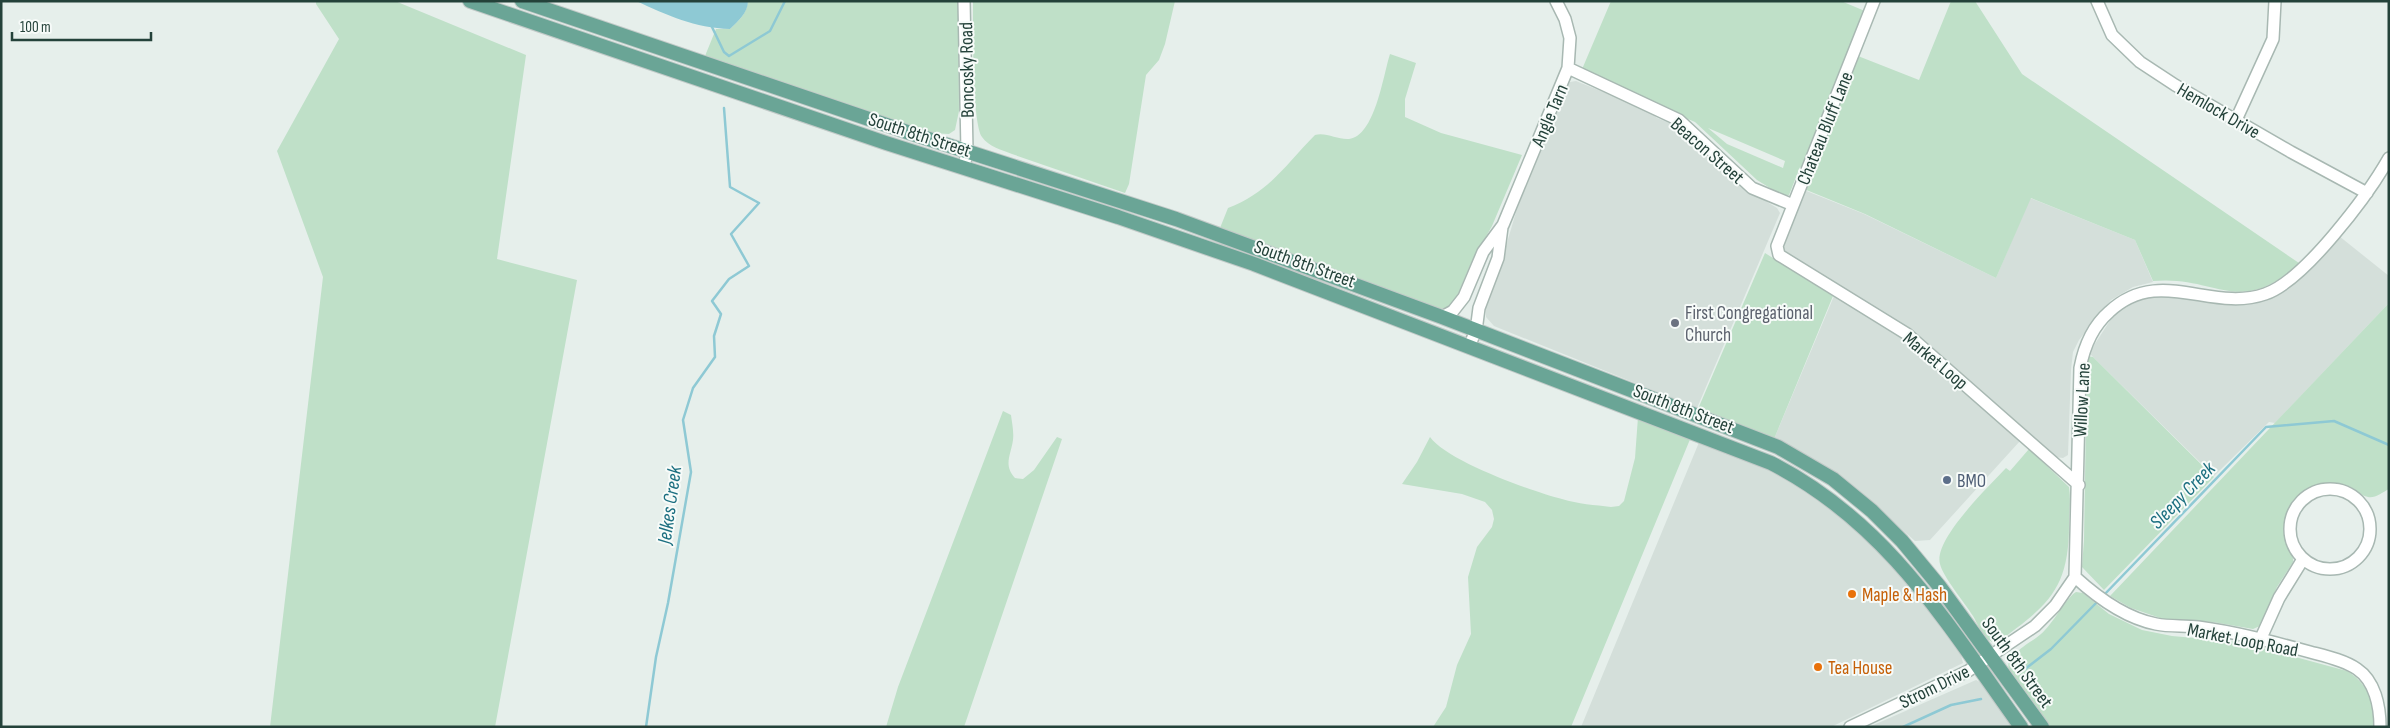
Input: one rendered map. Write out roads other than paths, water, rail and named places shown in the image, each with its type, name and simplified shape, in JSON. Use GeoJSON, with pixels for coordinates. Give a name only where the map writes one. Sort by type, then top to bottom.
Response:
{"type":"FeatureCollection","features":[{"type":"Feature","properties":{"kind":"main road","name":"South 8th Street"},"geometry":{"type":"LineString","coordinates":[[470,1],[1254,264],[1754,454],[1809,484],[1856,519],[1904,567],[2021,727]]}},
{"type":"Feature","properties":{"kind":"main road","name":"South 8th Street"},"geometry":{"type":"LineString","coordinates":[[522,1],[967,152],[1176,219],[1442,317],[1743,432],[1788,452],[1833,480],[1872,511],[1916,555],[2042,727]]}},
{"type":"Feature","properties":{"kind":"street","name":"Boncosky Road"},"geometry":{"type":"LineString","coordinates":[[964,1],[967,152],[964,168]]}},
{"type":"Feature","properties":{"kind":"street","name":"Angle Tarn"},"geometry":{"type":"LineString","coordinates":[[1442,317],[1453,311],[1464,297],[1483,252],[1502,225],[1568,68],[1570,38],[1565,19],[1556,1]]}},
{"type":"Feature","properties":{"kind":"street","name":"Chateau Bluff Lane"},"geometry":{"type":"LineString","coordinates":[[1779,255],[1777,246],[1874,1]]}},
{"type":"Feature","properties":{"kind":"street","name":"Hemlock Drive"},"geometry":{"type":"LineString","coordinates":[[2097,1],[2112,36],[2127,52],[2175,85],[2367,192]]}},
{"type":"Feature","properties":{"kind":"street"},"geometry":{"type":"LineString","coordinates":[[2236,120],[2273,39],[2275,1]]}},
{"type":"Feature","properties":{"kind":"street","name":"Beacon Street"},"geometry":{"type":"LineString","coordinates":[[1568,68],[1679,120],[1752,188],[1793,205]]}},
{"type":"Feature","properties":{"kind":"street","name":"Willow Lane"},"geometry":{"type":"LineString","coordinates":[[2075,577],[2079,485],[2080,368],[2082,356],[2092,335],[2107,314],[2125,299],[2144,292],[2175,290],[2241,298],[2272,291],[2308,261],[2337,230],[2367,192],[2389,158]]}},
{"type":"Feature","properties":{"kind":"street","name":"Angle Tarn"},"geometry":{"type":"LineString","coordinates":[[1469,346],[1476,330],[1480,308],[1498,258],[1502,225]]}},
{"type":"Feature","properties":{"kind":"street","name":"Market Loop"},"geometry":{"type":"LineString","coordinates":[[1779,255],[1907,334],[2079,485]]}},
{"type":"Feature","properties":{"kind":"street"},"geometry":{"type":"LineString","coordinates":[[2328,489],[2339,490],[2359,502],[2368,517],[2370,534],[2367,545],[2357,559],[2335,569],[2324,569],[2303,559],[2291,539],[2290,528],[2292,516],[2302,501],[2316,492],[2328,489]]}},
{"type":"Feature","properties":{"kind":"street"},"geometry":{"type":"LineString","coordinates":[[2261,638],[2279,598],[2303,559]]}},
{"type":"Feature","properties":{"kind":"street"},"geometry":{"type":"LineString","coordinates":[[1990,656],[2045,618],[2075,577]]}},
{"type":"Feature","properties":{"kind":"street","name":"Market Loop Road"},"geometry":{"type":"LineString","coordinates":[[2075,577],[2120,612],[2156,624],[2198,627],[2261,638],[2330,658],[2358,669],[2374,689],[2380,713],[2380,727]]}},
{"type":"Feature","properties":{"kind":"street","name":"Strom Drive"},"geometry":{"type":"LineString","coordinates":[[1850,727],[1977,665],[1990,656]]}},
{"type":"Feature","properties":{"kind":"water"},"geometry":{"type":"Polygon","coordinates":[[[636,1],[748,1],[748,5],[739,20],[730,29],[693,23],[670,16],[636,1]]]}},
{"type":"Feature","properties":{"kind":"waterway"},"geometry":{"type":"LineString","coordinates":[[712,27],[724,52],[729,56],[770,31],[785,1]]}},
{"type":"Feature","properties":{"kind":"waterway","name":"Jelkes Creek"},"geometry":{"type":"LineString","coordinates":[[646,727],[656,657],[668,603],[691,472],[683,420],[693,388],[715,357],[714,336],[721,314],[712,301],[729,279],[749,266],[731,234],[759,203],[730,187],[724,108]]}},
{"type":"Feature","properties":{"kind":"waterway","name":"Sleepy Creek"},"geometry":{"type":"LineString","coordinates":[[2103,596],[2266,427],[2334,421],[2389,445]]}},
{"type":"Feature","properties":{"kind":"waterway","name":"Sleepy Creek"},"geometry":{"type":"LineString","coordinates":[[2025,669],[2051,649],[2099,600]]}},
{"type":"Feature","properties":{"kind":"waterway","name":"Sleepy Creek"},"geometry":{"type":"LineString","coordinates":[[1903,727],[1951,705],[1981,699]]}},
{"type":"Feature","properties":{"kind":"place","name":"First Congregational Church"},"geometry":{"type":"Point","coordinates":[1675,323]}},
{"type":"Feature","properties":{"kind":"place","name":"BMO"},"geometry":{"type":"Point","coordinates":[1947,480]}},
{"type":"Feature","properties":{"kind":"place","name":"Maple & Hash"},"geometry":{"type":"Point","coordinates":[1852,594]}},
{"type":"Feature","properties":{"kind":"place","name":"Tea House"},"geometry":{"type":"Point","coordinates":[1818,667]}}]}
